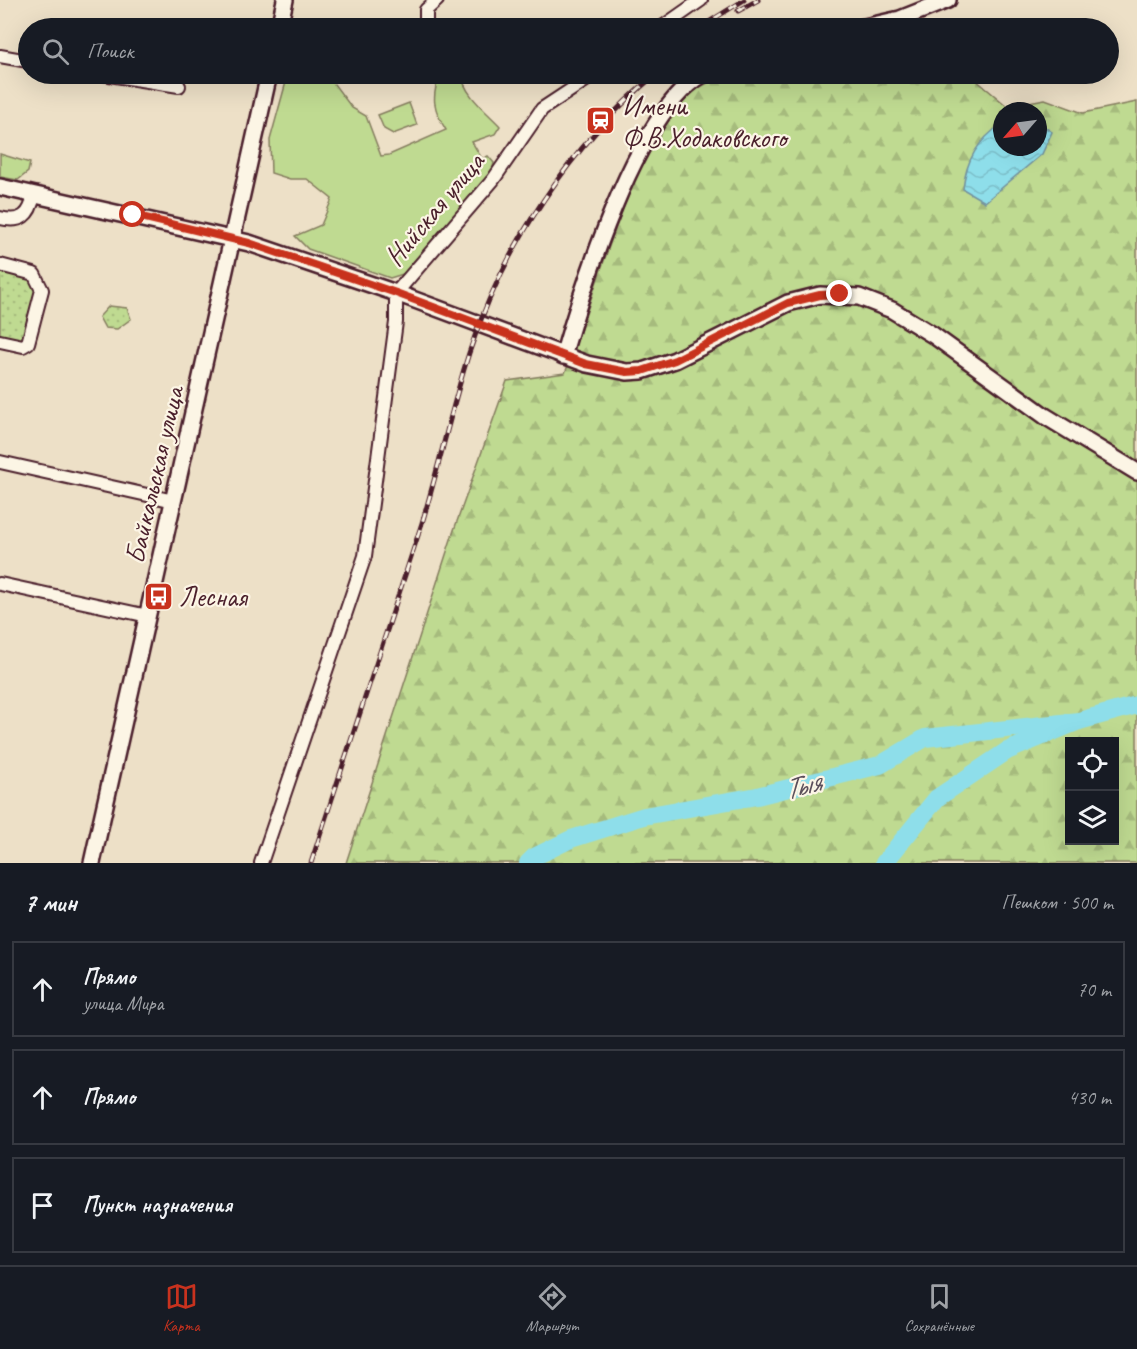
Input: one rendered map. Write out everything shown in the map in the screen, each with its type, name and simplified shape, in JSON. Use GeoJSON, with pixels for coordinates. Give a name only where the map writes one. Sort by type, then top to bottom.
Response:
{"type":"FeatureCollection","features":[{"type":"Feature","properties":{"kind":"street"},"geometry":{"type":"LineString","coordinates":[[281,18],[285,0]]}},
{"type":"Feature","properties":{"kind":"street"},"geometry":{"type":"LineString","coordinates":[[426,18],[426,10],[437,0]]}},
{"type":"Feature","properties":{"kind":"street"},"geometry":{"type":"LineString","coordinates":[[676,18],[701,0]]}},
{"type":"Feature","properties":{"kind":"street"},"geometry":{"type":"LineString","coordinates":[[903,18],[948,0]]}},
{"type":"Feature","properties":{"kind":"street"},"geometry":{"type":"LineString","coordinates":[[0,56],[18,59]]}},
{"type":"Feature","properties":{"kind":"street"},"geometry":{"type":"LineString","coordinates":[[166,84],[179,86]]}},
{"type":"Feature","properties":{"kind":"street","name":"Байкальская улица"},"geometry":{"type":"LineString","coordinates":[[92,863],[267,84]]}},
{"type":"Feature","properties":{"kind":"street","name":"Нийская улица"},"geometry":{"type":"LineString","coordinates":[[261,863],[365,556],[396,322],[396,293],[493,180],[542,109],[580,84]]}},
{"type":"Feature","properties":{"kind":"street"},"geometry":{"type":"LineString","coordinates":[[562,356],[583,288],[631,170],[665,109],[679,92],[690,84]]}},
{"type":"Feature","properties":{"kind":"street"},"geometry":{"type":"LineString","coordinates":[[0,187],[233,239],[396,293],[562,356],[610,370],[642,371],[675,360],[788,303],[820,295],[859,297],[892,310],[933,335],[1045,416],[1137,472]]}},
{"type":"Feature","properties":{"kind":"street"},"geometry":{"type":"LineString","coordinates":[[0,218],[16,221],[23,218],[31,207],[34,195]]}},
{"type":"Feature","properties":{"kind":"street"},"geometry":{"type":"LineString","coordinates":[[0,265],[34,274],[40,280],[42,290],[28,343],[23,346],[0,341]]}},
{"type":"Feature","properties":{"kind":"street"},"geometry":{"type":"LineString","coordinates":[[0,462],[174,501]]}},
{"type":"Feature","properties":{"kind":"street"},"geometry":{"type":"LineString","coordinates":[[0,584],[148,616]]}},
{"type":"Feature","properties":{"kind":"green space"},"geometry":{"type":"Polygon","coordinates":[[[285,84],[334,84],[352,108],[366,116],[381,156],[389,155],[446,130],[436,109],[437,84],[464,84],[471,95],[500,126],[495,134],[472,142],[482,159],[488,156],[494,163],[492,171],[403,274],[390,278],[308,249],[295,236],[321,225],[332,199],[307,179],[290,179],[271,173],[270,140],[285,84]]]}},
{"type":"Feature","properties":{"kind":"green space"},"geometry":{"type":"Polygon","coordinates":[[[707,84],[981,84],[1002,102],[993,102],[993,156],[1047,156],[1047,102],[1029,102],[1045,99],[1083,113],[1137,102],[1137,863],[346,863],[454,530],[507,381],[565,373],[603,262],[636,178],[655,141],[676,110],[699,88],[707,84]]]}},
{"type":"Feature","properties":{"kind":"green space"},"geometry":{"type":"Polygon","coordinates":[[[409,103],[417,125],[393,134],[384,129],[378,115],[409,103]]]}},
{"type":"Feature","properties":{"kind":"green space"},"geometry":{"type":"Polygon","coordinates":[[[0,154],[30,163],[28,172],[18,180],[0,177],[0,154]]]}},
{"type":"Feature","properties":{"kind":"green space"},"geometry":{"type":"Polygon","coordinates":[[[0,270],[31,278],[38,288],[28,333],[23,340],[0,335],[0,270]]]}},
{"type":"Feature","properties":{"kind":"green space"},"geometry":{"type":"Polygon","coordinates":[[[109,306],[127,308],[131,319],[117,329],[105,328],[99,317],[109,306]]]}},
{"type":"Feature","properties":{"kind":"water"},"geometry":{"type":"Polygon","coordinates":[[[1047,128],[1052,132],[1047,143],[1047,128]]]}},
{"type":"Feature","properties":{"kind":"water"},"geometry":{"type":"Polygon","coordinates":[[[993,131],[993,156],[1040,156],[985,202],[963,189],[970,160],[993,131]]]}},
{"type":"Feature","properties":{"kind":"waterway","name":"Тыя"},"geometry":{"type":"LineString","coordinates":[[884,863],[937,798],[1007,751],[1079,721],[1137,705]]}},
{"type":"Feature","properties":{"kind":"waterway","name":"Тыя"},"geometry":{"type":"LineString","coordinates":[[528,863],[534,857],[571,839],[644,816],[757,796],[880,765],[925,738],[1079,721]]}},
{"type":"Feature","properties":{"kind":"railway"},"geometry":{"type":"LineString","coordinates":[[715,18],[744,0]]}},
{"type":"Feature","properties":{"kind":"railway"},"geometry":{"type":"LineString","coordinates":[[738,11],[758,0]]}},
{"type":"Feature","properties":{"kind":"railway"},"geometry":{"type":"LineString","coordinates":[[311,863],[422,523],[469,353],[483,314],[501,275],[543,200],[596,132],[645,84]]}},
{"type":"Feature","properties":{"kind":"place","name":"Имени Ф.В.Ходаковского"},"geometry":{"type":"Point","coordinates":[601,121]}},
{"type":"Feature","properties":{"kind":"place","name":"Лесная"},"geometry":{"type":"Point","coordinates":[158,596]}},
{"type":"Feature","properties":{"kind":"route"},"geometry":{"type":"LineString","coordinates":[[133,215],[249,243],[396,293],[586,364],[627,372],[642,371],[675,360],[788,303],[820,295],[840,294]]}}]}
